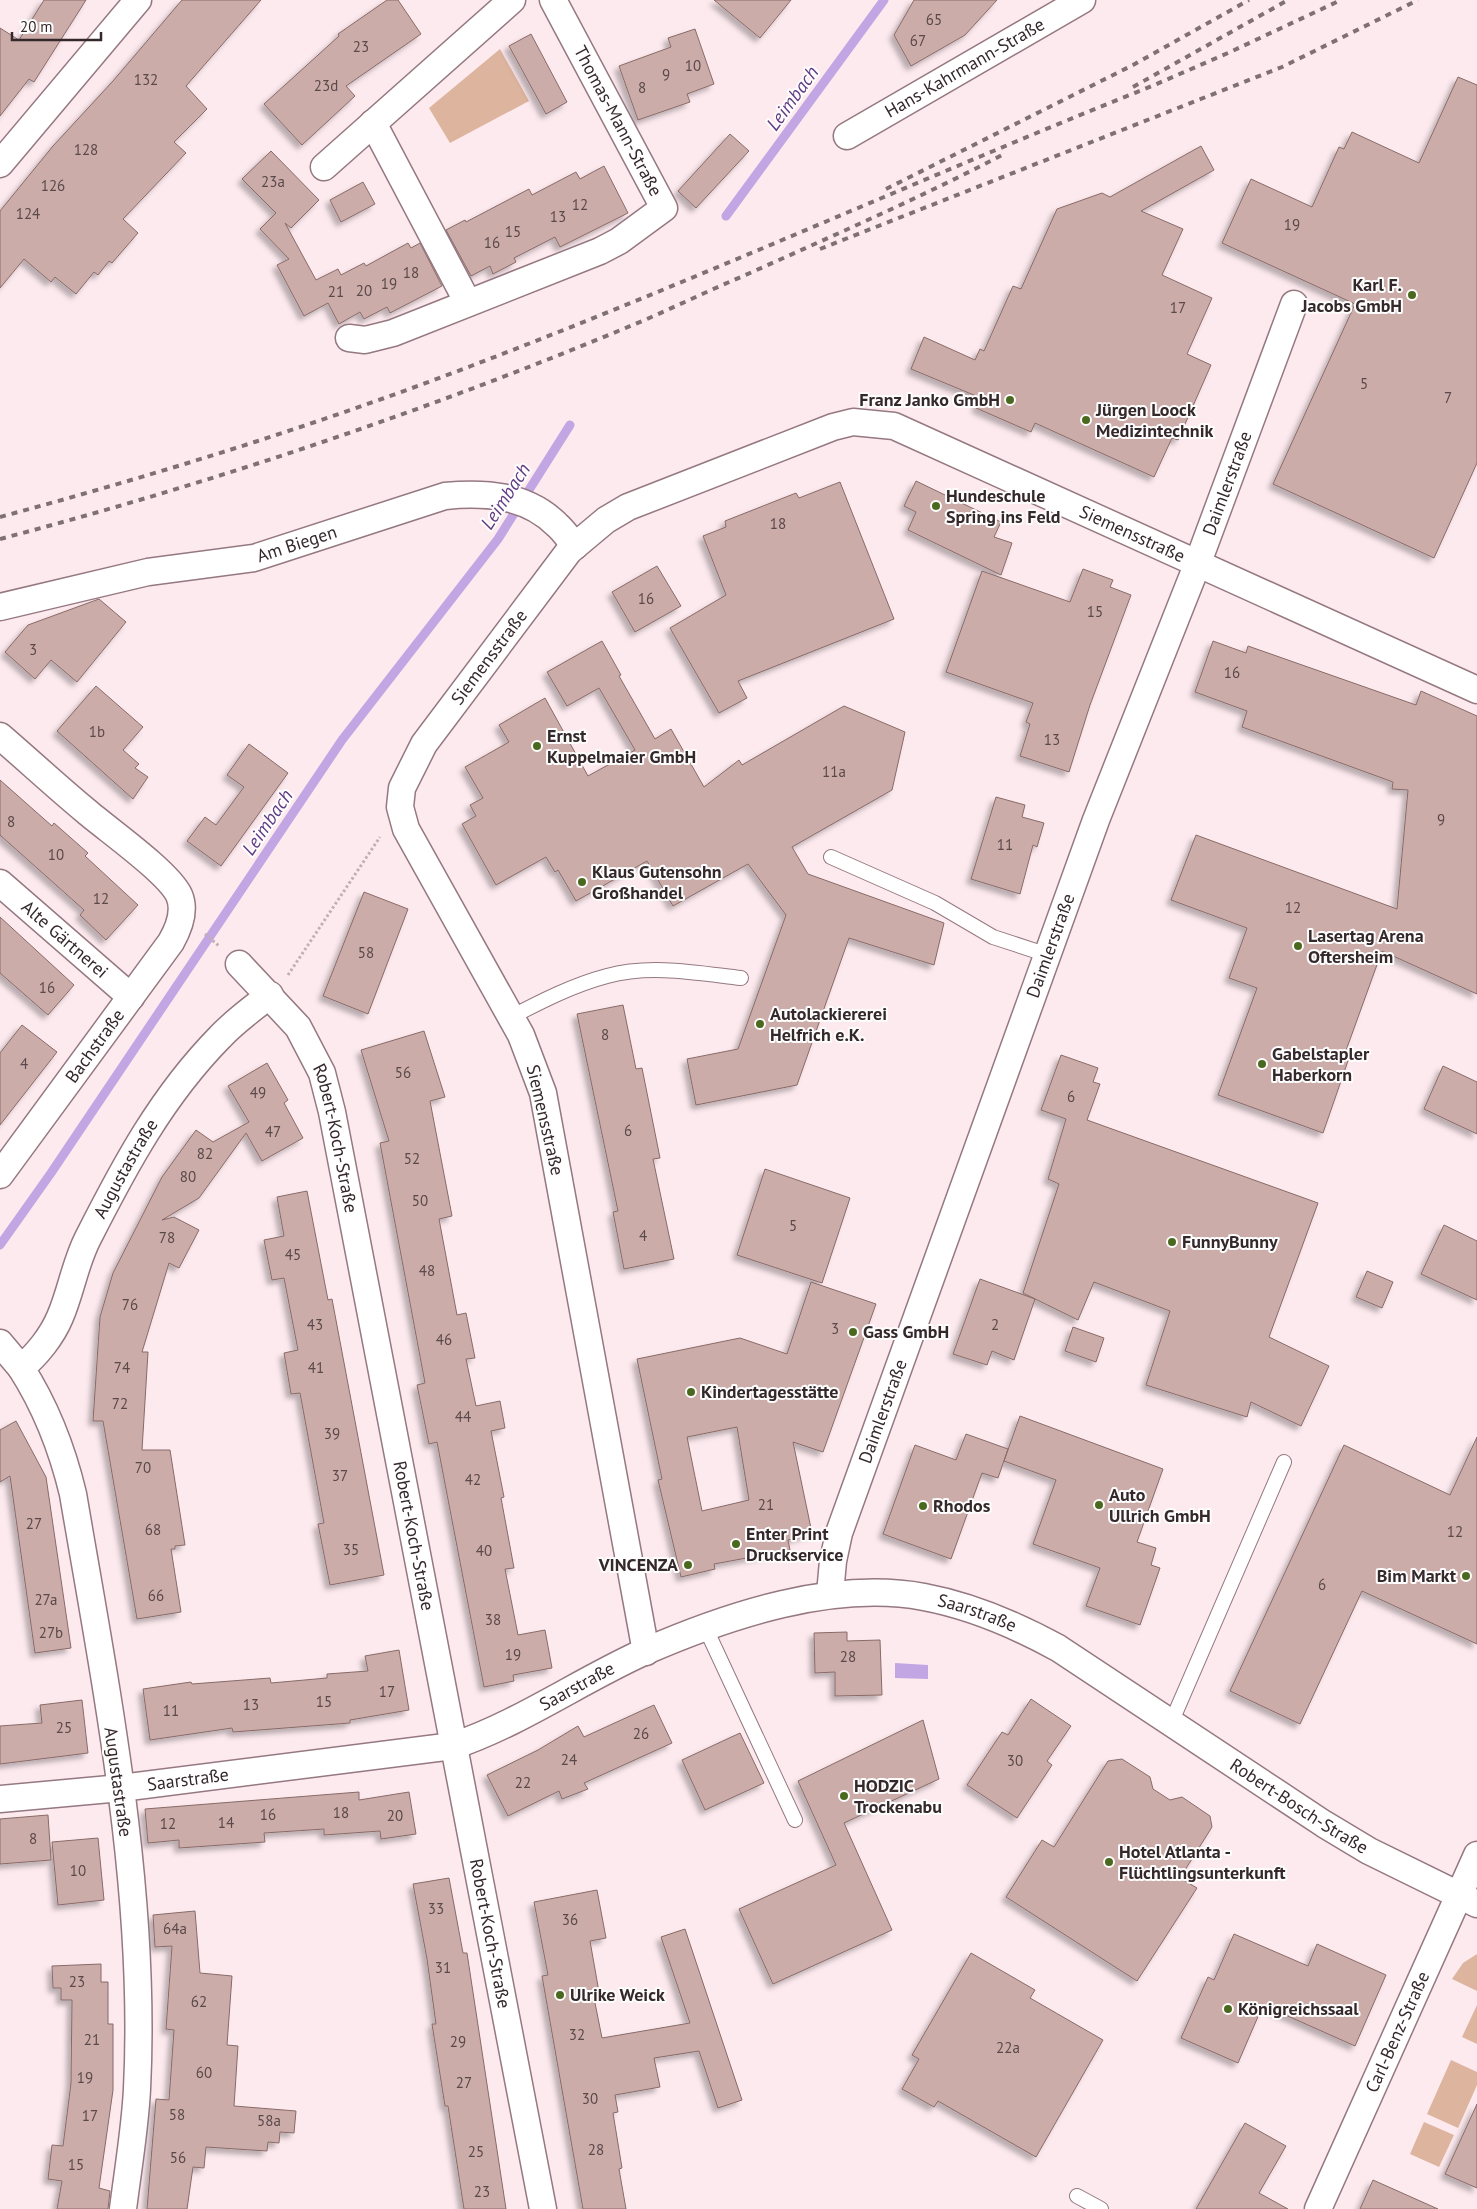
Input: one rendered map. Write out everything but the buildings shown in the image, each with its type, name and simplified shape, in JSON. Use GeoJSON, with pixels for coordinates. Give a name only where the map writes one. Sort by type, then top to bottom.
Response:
{"type":"FeatureCollection","features":[{"type":"Feature","properties":{"kind":"street"},"geometry":{"type":"LineString","coordinates":[[0,164],[138,0]]}},
{"type":"Feature","properties":{"kind":"street"},"geometry":{"type":"LineString","coordinates":[[324,167],[512,0]]}},
{"type":"Feature","properties":{"kind":"street","name":"Thomas-Mann-Straße"},"geometry":{"type":"LineString","coordinates":[[349,338],[364,340],[379,337],[600,251],[619,241],[664,208],[553,0]]}},
{"type":"Feature","properties":{"kind":"street","name":"Hans-Kahrmann-Straße"},"geometry":{"type":"LineString","coordinates":[[847,136],[1082,0]]}},
{"type":"Feature","properties":{"kind":"street"},"geometry":{"type":"LineString","coordinates":[[373,122],[468,303]]}},
{"type":"Feature","properties":{"kind":"street","name":"Daimlerstraße"},"geometry":{"type":"LineString","coordinates":[[830,1594],[839,1533],[1096,820],[1197,565],[1294,304]]}},
{"type":"Feature","properties":{"kind":"street","name":"Siemensstraße"},"geometry":{"type":"LineString","coordinates":[[646,1652],[550,1123],[542,1093],[530,1055],[512,1017],[406,829],[400,807],[402,788],[424,744],[575,546],[606,520],[628,507],[833,427],[853,422],[873,422],[894,426],[909,432],[1197,565],[1477,690]]}},
{"type":"Feature","properties":{"kind":"street","name":"Am Biegen"},"geometry":{"type":"LineString","coordinates":[[0,607],[148,572],[254,558],[445,496],[468,494],[511,498],[539,511],[557,524],[575,546]]}},
{"type":"Feature","properties":{"kind":"street"},"geometry":{"type":"LineString","coordinates":[[0,736],[147,861],[170,883],[179,896],[182,914]]}},
{"type":"Feature","properties":{"kind":"street","name":"Alte Gärtnerei"},"geometry":{"type":"LineString","coordinates":[[0,883],[131,997]]}},
{"type":"Feature","properties":{"kind":"street","name":"Bachstraße"},"geometry":{"type":"LineString","coordinates":[[0,1175],[171,942],[179,928],[182,914]]}},
{"type":"Feature","properties":{"kind":"street","name":"Robert-Koch-Straße"},"geometry":{"type":"LineString","coordinates":[[239,964],[298,1027],[322,1073],[332,1112],[543,2209]]}},
{"type":"Feature","properties":{"kind":"street","name":"Augustastraße"},"geometry":{"type":"LineString","coordinates":[[20,1368],[31,1360],[39,1350],[60,1317],[86,1241],[127,1160],[152,1121],[187,1075],[221,1036],[270,995]]}},
{"type":"Feature","properties":{"kind":"street","name":"Augustastraße"},"geometry":{"type":"LineString","coordinates":[[0,1343],[36,1392],[66,1462],[74,1494],[121,1788],[135,1944],[138,2050],[137,2098],[124,2209]]}},
{"type":"Feature","properties":{"kind":"street","name":"Saarstraße"},"geometry":{"type":"LineString","coordinates":[[0,1799],[121,1788],[453,1746],[499,1727],[646,1652],[706,1629],[792,1601],[830,1594],[884,1593],[924,1597],[988,1615],[1021,1628],[1058,1648],[1129,1695]]}},
{"type":"Feature","properties":{"kind":"street","name":"Robert-Bosch-Straße"},"geometry":{"type":"LineString","coordinates":[[1129,1695],[1332,1829],[1370,1851],[1468,1900]]}},
{"type":"Feature","properties":{"kind":"street","name":"Carl-Benz-Straße"},"geometry":{"type":"LineString","coordinates":[[1318,2209],[1468,1900],[1477,1855]]}},
{"type":"Feature","properties":{"kind":"lane"},"geometry":{"type":"LineString","coordinates":[[831,857],[935,903],[993,937],[1048,955]]}},
{"type":"Feature","properties":{"kind":"lane"},"geometry":{"type":"LineString","coordinates":[[512,1017],[559,993],[608,976],[644,970],[694,972],[741,978]]}},
{"type":"Feature","properties":{"kind":"lane"},"geometry":{"type":"LineString","coordinates":[[1171,1723],[1284,1462]]}},
{"type":"Feature","properties":{"kind":"lane"},"geometry":{"type":"LineString","coordinates":[[706,1629],[795,1820]]}},
{"type":"Feature","properties":{"kind":"lane"},"geometry":{"type":"LineString","coordinates":[[1077,2196],[1101,2209]]}},
{"type":"Feature","properties":{"kind":"path"},"geometry":{"type":"LineString","coordinates":[[270,995],[286,978],[400,807]]}},
{"type":"Feature","properties":{"kind":"path"},"geometry":{"type":"LineString","coordinates":[[182,914],[239,964]]}},
{"type":"Feature","properties":{"kind":"shaded area"},"geometry":{"type":"Polygon","coordinates":[[[500,49],[529,101],[450,143],[429,108],[500,49]]]}},
{"type":"Feature","properties":{"kind":"shaded area"},"geometry":{"type":"Polygon","coordinates":[[[895,1663],[928,1665],[928,1679],[895,1678],[895,1663]]]}},
{"type":"Feature","properties":{"kind":"shaded area"},"geometry":{"type":"Polygon","coordinates":[[[1477,1954],[1477,1991],[1452,1979],[1463,1963],[1477,1954]]]}},
{"type":"Feature","properties":{"kind":"shaded area"},"geometry":{"type":"Polygon","coordinates":[[[1477,2005],[1477,2044],[1462,2037],[1477,2005]]]}},
{"type":"Feature","properties":{"kind":"shaded area"},"geometry":{"type":"Polygon","coordinates":[[[1451,2060],[1477,2072],[1477,2085],[1458,2128],[1427,2114],[1451,2060]]]}},
{"type":"Feature","properties":{"kind":"shaded area"},"geometry":{"type":"Polygon","coordinates":[[[1424,2122],[1454,2135],[1439,2167],[1410,2154],[1424,2122]]]}},
{"type":"Feature","properties":{"kind":"waterway","name":"Leimbach"},"geometry":{"type":"LineString","coordinates":[[726,216],[884,0]]}},
{"type":"Feature","properties":{"kind":"waterway","name":"Leimbach"},"geometry":{"type":"LineString","coordinates":[[0,1245],[51,1173],[342,740],[498,539],[570,425]]}},
{"type":"Feature","properties":{"kind":"railway"},"geometry":{"type":"LineString","coordinates":[[886,189],[1133,65],[1249,0]]}},
{"type":"Feature","properties":{"kind":"railway"},"geometry":{"type":"LineString","coordinates":[[1133,87],[1288,0]]}},
{"type":"Feature","properties":{"kind":"railway"},"geometry":{"type":"LineString","coordinates":[[0,517],[119,484],[237,448],[413,388],[557,333],[1152,86],[1341,0]]}},
{"type":"Feature","properties":{"kind":"railway"},"geometry":{"type":"LineString","coordinates":[[820,249],[1282,67],[1418,0]]}},
{"type":"Feature","properties":{"kind":"railway"},"geometry":{"type":"LineString","coordinates":[[0,539],[165,493],[246,467],[328,440],[489,382],[659,314],[875,217],[1006,153]]}},
{"type":"Feature","properties":{"kind":"place","name":"Karl F. Jacobs GmbH"},"geometry":{"type":"Point","coordinates":[1412,295]}},
{"type":"Feature","properties":{"kind":"place","name":"Franz Janko GmbH"},"geometry":{"type":"Point","coordinates":[1010,400]}},
{"type":"Feature","properties":{"kind":"place","name":"Jürgen Loock Medizintechnik"},"geometry":{"type":"Point","coordinates":[1086,420]}},
{"type":"Feature","properties":{"kind":"place","name":"Hundeschule Spring ins Feld"},"geometry":{"type":"Point","coordinates":[936,506]}},
{"type":"Feature","properties":{"kind":"place","name":"Ernst Kuppelmaier GmbH"},"geometry":{"type":"Point","coordinates":[537,746]}},
{"type":"Feature","properties":{"kind":"place","name":"Klaus Gutensohn Großhandel"},"geometry":{"type":"Point","coordinates":[582,882]}},
{"type":"Feature","properties":{"kind":"place","name":"Lasertag Arena Oftersheim"},"geometry":{"type":"Point","coordinates":[1298,946]}},
{"type":"Feature","properties":{"kind":"place","name":"Autolackiererei Helfrich e.K."},"geometry":{"type":"Point","coordinates":[760,1024]}},
{"type":"Feature","properties":{"kind":"place","name":"Gabelstapler Haberkorn"},"geometry":{"type":"Point","coordinates":[1262,1064]}},
{"type":"Feature","properties":{"kind":"place","name":"FunnyBunny"},"geometry":{"type":"Point","coordinates":[1172,1242]}},
{"type":"Feature","properties":{"kind":"place","name":"Gass GmbH"},"geometry":{"type":"Point","coordinates":[853,1332]}},
{"type":"Feature","properties":{"kind":"place","name":"Kindertagesstätte"},"geometry":{"type":"Point","coordinates":[691,1392]}},
{"type":"Feature","properties":{"kind":"place","name":"Auto Ullrich GmbH"},"geometry":{"type":"Point","coordinates":[1099,1505]}},
{"type":"Feature","properties":{"kind":"place","name":"Rhodos"},"geometry":{"type":"Point","coordinates":[923,1506]}},
{"type":"Feature","properties":{"kind":"place","name":"Enter Print Druckservice"},"geometry":{"type":"Point","coordinates":[736,1544]}},
{"type":"Feature","properties":{"kind":"place","name":"VINCENZA"},"geometry":{"type":"Point","coordinates":[688,1565]}},
{"type":"Feature","properties":{"kind":"place","name":"Bim Markt"},"geometry":{"type":"Point","coordinates":[1466,1576]}},
{"type":"Feature","properties":{"kind":"place","name":"HODZIC Trockenabu"},"geometry":{"type":"Point","coordinates":[844,1796]}},
{"type":"Feature","properties":{"kind":"place","name":"Hotel Atlanta - Flüchtlingsunterkunft"},"geometry":{"type":"Point","coordinates":[1109,1862]}},
{"type":"Feature","properties":{"kind":"place","name":"Ulrike Weick"},"geometry":{"type":"Point","coordinates":[560,1995]}},
{"type":"Feature","properties":{"kind":"place","name":"Königreichssaal"},"geometry":{"type":"Point","coordinates":[1228,2009]}}]}
